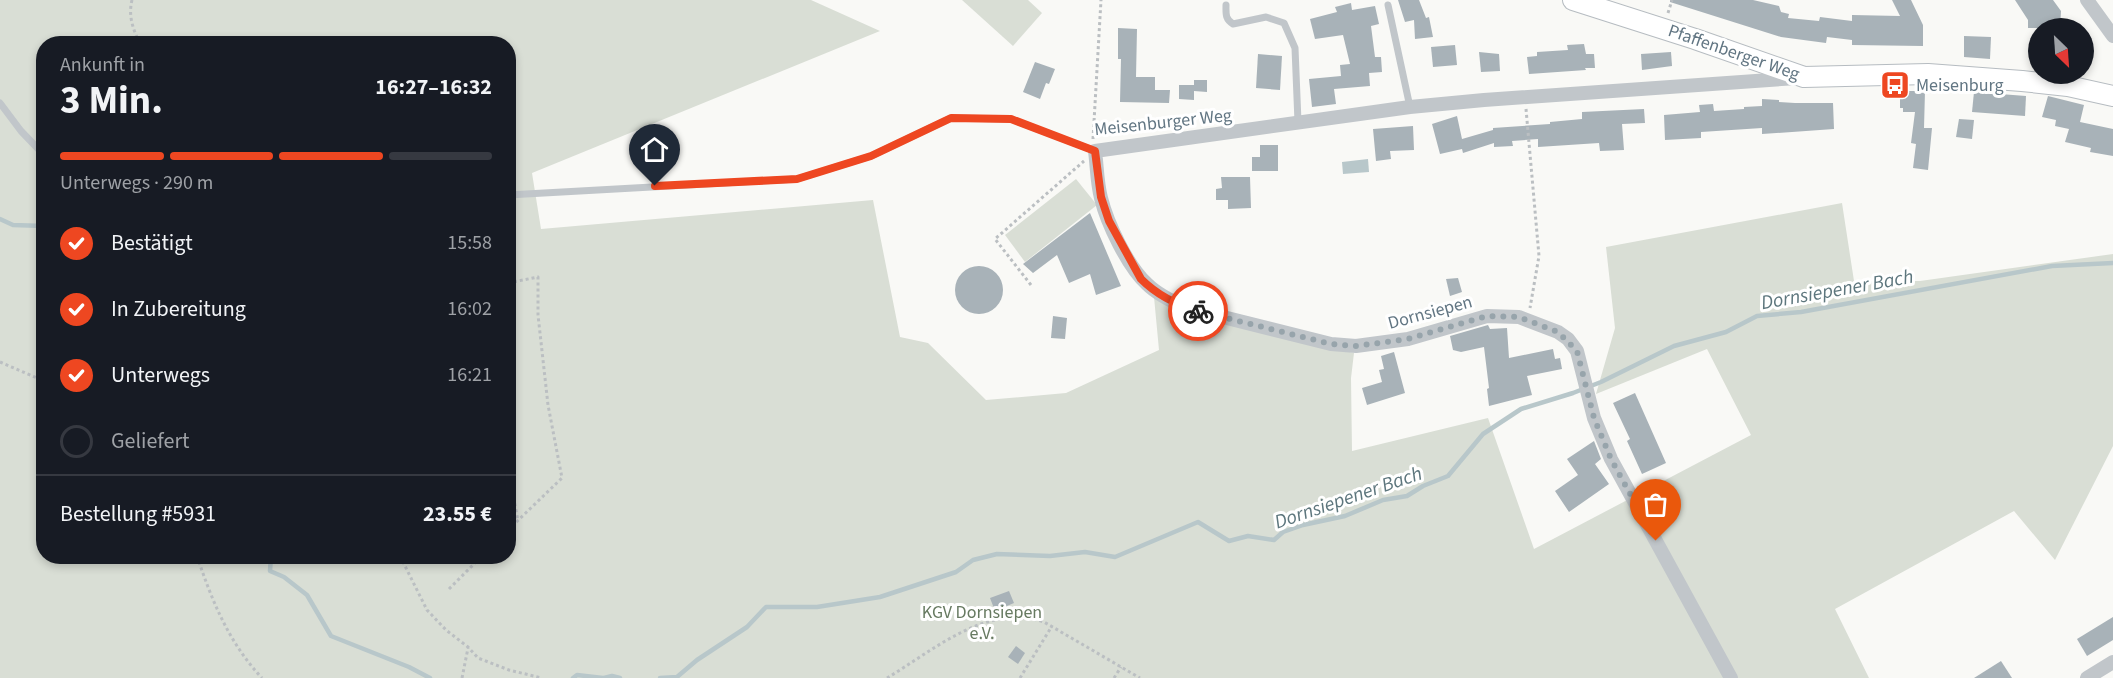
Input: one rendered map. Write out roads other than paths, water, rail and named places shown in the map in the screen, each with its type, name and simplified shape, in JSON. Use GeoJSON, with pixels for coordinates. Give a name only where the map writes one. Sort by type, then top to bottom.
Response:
{"type":"FeatureCollection","features":[{"type":"Feature","properties":{"kind":"main road","name":"Pfaffenberger Weg"},"geometry":{"type":"LineString","coordinates":[[1573,0],[1695,39],[1804,78],[1869,74],[1928,74],[2033,82],[2112,94]]}},
{"type":"Feature","properties":{"kind":"street"},"geometry":{"type":"LineString","coordinates":[[2087,0],[2113,36]]}},
{"type":"Feature","properties":{"kind":"street","name":"Meisenburger Weg"},"geometry":{"type":"LineString","coordinates":[[1095,151],[1410,107],[1804,78]]}},
{"type":"Feature","properties":{"kind":"street","name":"Dornsiepen"},"geometry":{"type":"LineString","coordinates":[[1095,151],[1101,197],[1109,221],[1129,259],[1148,286],[1167,299],[1187,308],[1331,344],[1356,346],[1408,339],[1487,316],[1504,315],[1528,319],[1558,332],[1574,346],[1594,418],[1611,459],[1731,678]]}},
{"type":"Feature","properties":{"kind":"street"},"geometry":{"type":"LineString","coordinates":[[2087,678],[2113,662]]}},
{"type":"Feature","properties":{"kind":"lane"},"geometry":{"type":"LineString","coordinates":[[1226,5],[1228,21],[1233,24],[1266,17],[1284,23],[1295,48],[1298,123]]}},
{"type":"Feature","properties":{"kind":"lane"},"geometry":{"type":"LineString","coordinates":[[1388,5],[1410,107]]}},
{"type":"Feature","properties":{"kind":"lane"},"geometry":{"type":"LineString","coordinates":[[0,103],[36,147]]}},
{"type":"Feature","properties":{"kind":"lane","name":"Meisenburger Weg"},"geometry":{"type":"LineString","coordinates":[[516,195],[797,179],[871,156],[951,118],[1011,119],[1095,151]]}},
{"type":"Feature","properties":{"kind":"waterway"},"geometry":{"type":"LineString","coordinates":[[0,219],[13,225],[36,226]]}},
{"type":"Feature","properties":{"kind":"waterway","name":"Dornsiepener Bach"},"geometry":{"type":"LineString","coordinates":[[660,678],[677,677],[697,660],[747,627],[766,607],[817,607],[880,597],[956,572],[973,560],[997,554],[1050,556],[1085,552],[1115,557],[1198,522],[1229,541],[1248,536],[1274,540],[1283,532],[1303,525],[1345,516],[1383,500],[1407,496],[1423,486],[1448,476],[1483,434],[1521,409],[1601,382],[1674,346],[1726,332],[1757,316],[1801,312],[2052,266],[2113,263]]}},
{"type":"Feature","properties":{"kind":"waterway"},"geometry":{"type":"LineString","coordinates":[[270,564],[270,571],[284,577],[307,595],[331,636],[409,667],[430,678]]}},
{"type":"Feature","properties":{"kind":"waterway","name":"Dornsiepener Bach"},"geometry":{"type":"LineString","coordinates":[[573,678],[577,675],[603,678]]}},
{"type":"Feature","properties":{"kind":"waterway","name":"Dornsiepener Bach"},"geometry":{"type":"LineString","coordinates":[[604,678],[612,676],[620,678]]}},
{"type":"Feature","properties":{"kind":"place","name":"Meisenburg"},"geometry":{"type":"Point","coordinates":[1895,85]}},
{"type":"Feature","properties":{"kind":"park label","name":"KGV Dornsiepen e.V."},"geometry":{"type":"Point","coordinates":[982,622]}}]}
